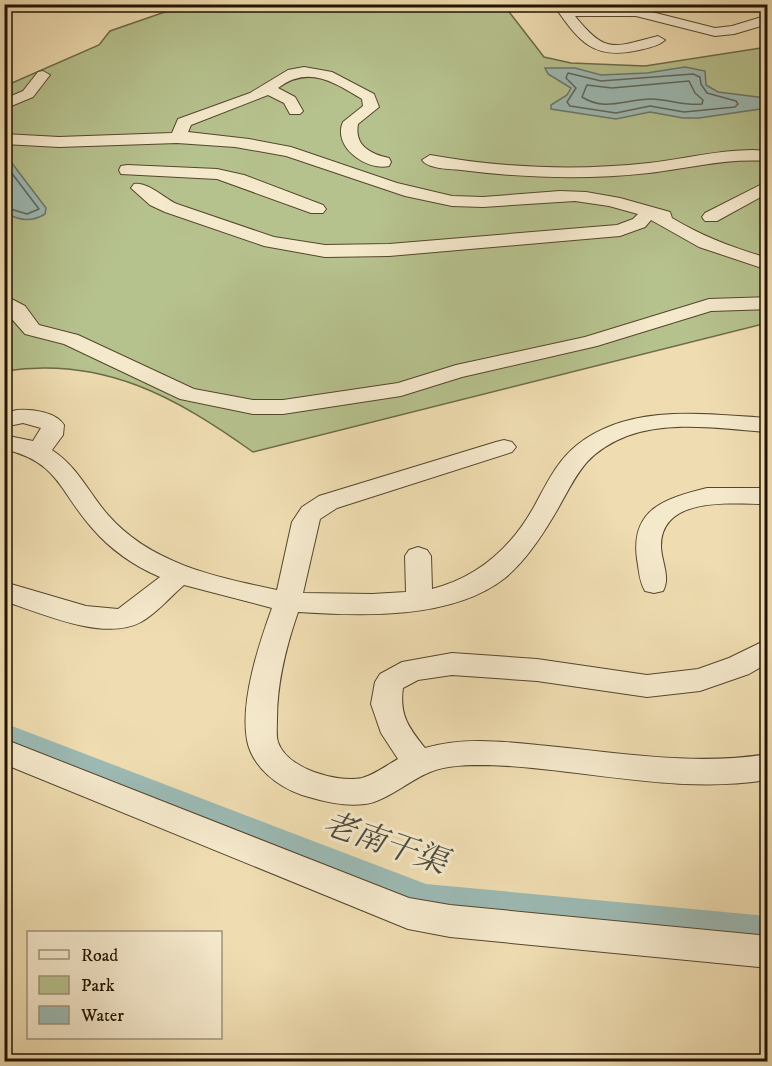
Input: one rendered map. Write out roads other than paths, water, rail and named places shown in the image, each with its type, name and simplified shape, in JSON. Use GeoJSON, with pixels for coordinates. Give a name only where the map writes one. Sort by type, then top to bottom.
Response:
{"type":"FeatureCollection","features":[{"type":"Feature","properties":{"kind":"street"},"geometry":{"type":"LineString","coordinates":[[562,8],[636,12],[715,32],[734,30],[768,19]]}},
{"type":"Feature","properties":{"kind":"street"},"geometry":{"type":"LineString","coordinates":[[562,8],[585,38],[595,47],[603,50],[636,47],[658,39]]}},
{"type":"Feature","properties":{"kind":"street"},"geometry":{"type":"LineString","coordinates":[[178,138],[184,122],[268,89],[284,76],[322,73],[338,78],[369,97],[371,107],[352,121],[349,125],[349,132],[359,152],[368,159],[383,162]]}},
{"type":"Feature","properties":{"kind":"street"},"geometry":{"type":"LineString","coordinates":[[4,105],[28,94],[43,75]]}},
{"type":"Feature","properties":{"kind":"street"},"geometry":{"type":"LineString","coordinates":[[268,89],[290,100],[295,111]]}},
{"type":"Feature","properties":{"kind":"street"},"geometry":{"type":"LineString","coordinates":[[202,136],[203,114]]}},
{"type":"Feature","properties":{"kind":"street"},"geometry":{"type":"LineString","coordinates":[[4,139],[59,142],[202,136],[269,139],[298,144],[348,162],[375,179]]}},
{"type":"Feature","properties":{"kind":"street"},"geometry":{"type":"LineString","coordinates":[[178,138],[265,146],[375,179],[400,189],[452,201],[473,202],[574,196],[596,198],[650,211],[701,244],[768,263]]}},
{"type":"Feature","properties":{"kind":"street"},"geometry":{"type":"LineString","coordinates":[[143,180],[153,139]]}},
{"type":"Feature","properties":{"kind":"street"},"geometry":{"type":"LineString","coordinates":[[134,140],[127,170],[143,180],[156,201],[272,242],[325,251],[389,250],[620,230],[639,223],[650,211]]}},
{"type":"Feature","properties":{"kind":"street"},"geometry":{"type":"LineString","coordinates":[[430,160],[497,169],[594,171],[649,168],[726,155],[768,156]]}},
{"type":"Feature","properties":{"kind":"street"},"geometry":{"type":"LineString","coordinates":[[568,171],[574,196]]}},
{"type":"Feature","properties":{"kind":"street"},"geometry":{"type":"LineString","coordinates":[[594,171],[596,198]]}},
{"type":"Feature","properties":{"kind":"street"},"geometry":{"type":"LineString","coordinates":[[143,180],[217,174],[238,179],[317,208]]}},
{"type":"Feature","properties":{"kind":"street"},"geometry":{"type":"LineString","coordinates":[[711,217],[768,186]]}},
{"type":"Feature","properties":{"kind":"street"},"geometry":{"type":"LineString","coordinates":[[4,301],[18,310],[24,322],[32,330],[71,339],[188,394],[223,402],[273,407],[401,389],[456,372],[590,342],[709,305],[768,303]]}},
{"type":"Feature","properties":{"kind":"street"},"geometry":{"type":"LineString","coordinates":[[4,420],[16,416],[39,417],[53,425],[51,435],[38,451]]}},
{"type":"Feature","properties":{"kind":"street"},"geometry":{"type":"LineString","coordinates":[[4,442],[38,451],[63,471],[100,522],[133,550],[179,575],[288,601],[365,605],[422,601],[458,591],[491,575],[519,546],[540,518],[560,478],[574,457],[600,440],[631,427],[666,421],[768,425]]}},
{"type":"Feature","properties":{"kind":"street"},"geometry":{"type":"LineString","coordinates":[[504,447],[328,502],[311,513],[305,522],[288,601],[270,653],[262,701],[262,741],[271,759],[296,780],[325,789],[365,791],[419,763],[447,754],[488,753],[699,772],[743,771],[768,767]]}},
{"type":"Feature","properties":{"kind":"street"},"geometry":{"type":"LineString","coordinates":[[654,584],[648,544],[654,520],[676,504],[707,496],[768,496]]}},
{"type":"Feature","properties":{"kind":"street"},"geometry":{"type":"LineString","coordinates":[[418,556],[418,588],[422,601]]}},
{"type":"Feature","properties":{"kind":"street"},"geometry":{"type":"LineString","coordinates":[[4,591],[96,618],[113,620],[129,616],[179,575]]}},
{"type":"Feature","properties":{"kind":"street"},"geometry":{"type":"LineString","coordinates":[[419,763],[396,733],[386,704],[390,682],[412,670],[452,663],[493,666],[647,686],[700,680],[739,666],[768,649]]}},
{"type":"Feature","properties":{"kind":"street"},"geometry":{"type":"LineString","coordinates":[[4,751],[408,913],[450,921],[768,952]]}},
{"type":"Feature","properties":{"kind":"water"},"geometry":{"type":"Polygon","coordinates":[[[685,67],[705,71],[706,85],[718,92],[767,98],[767,108],[699,118],[683,118],[650,112],[616,119],[551,109],[551,105],[567,95],[571,88],[548,74],[545,68],[575,68],[601,75],[647,73],[685,67]]]}},
{"type":"Feature","properties":{"kind":"water"},"geometry":{"type":"Polygon","coordinates":[[[5,154],[46,208],[45,214],[35,219],[25,219],[5,213],[5,154]]]}},
{"type":"Feature","properties":{"kind":"waterway","name":"老南干渠"},"geometry":{"type":"LineString","coordinates":[[4,731],[426,895],[768,927]]}}]}
